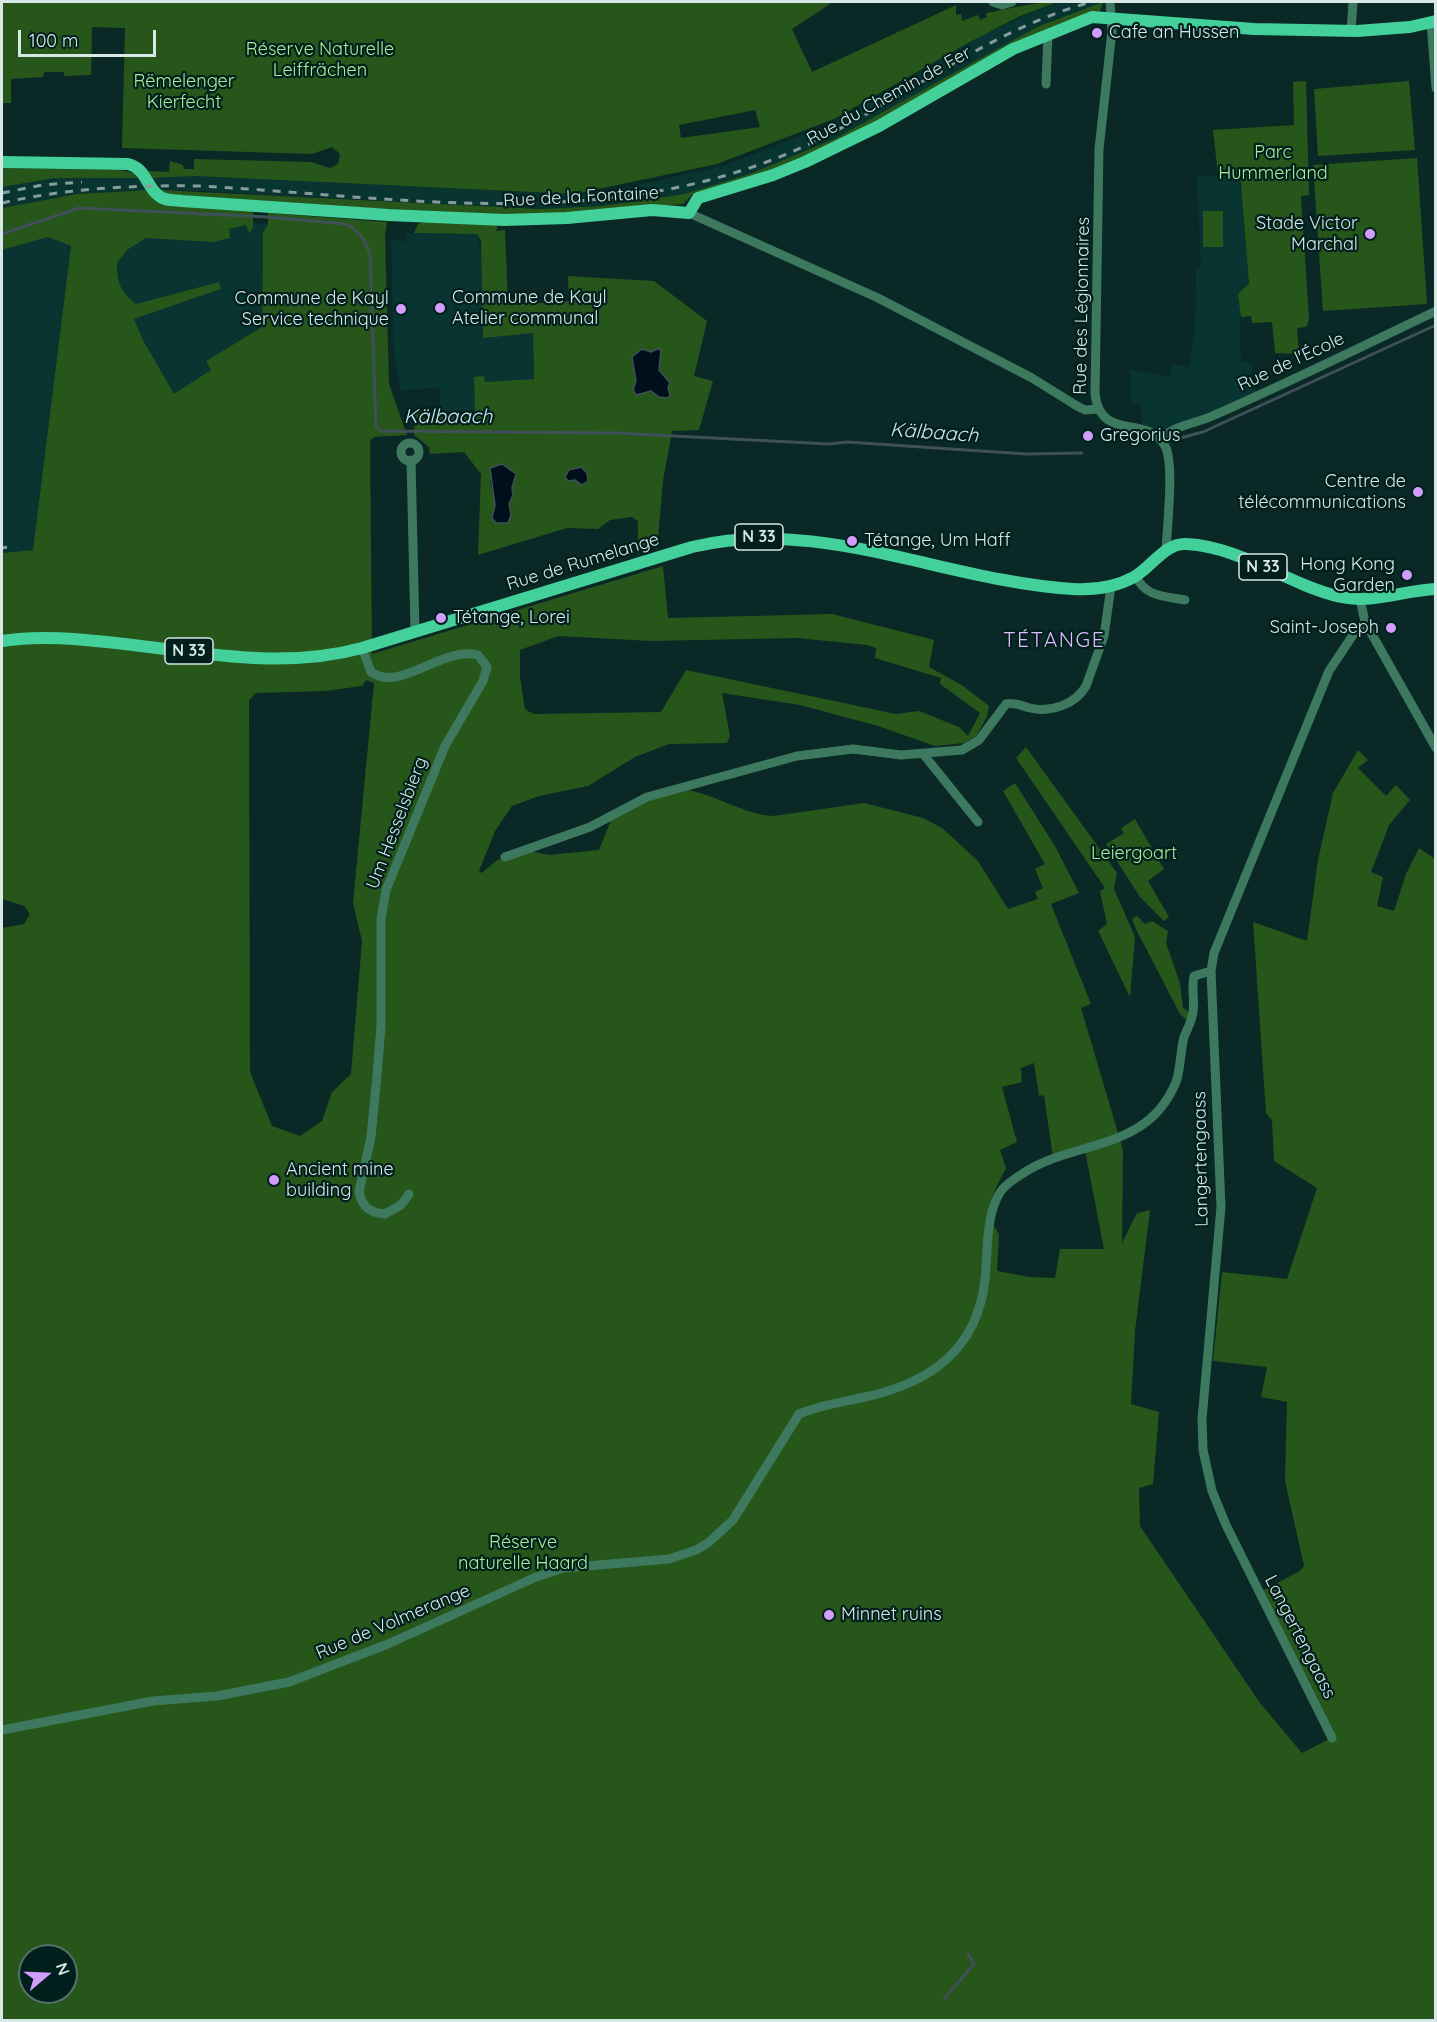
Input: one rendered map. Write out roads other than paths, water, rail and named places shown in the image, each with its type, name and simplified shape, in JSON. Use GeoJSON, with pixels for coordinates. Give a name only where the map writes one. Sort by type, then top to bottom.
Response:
{"type":"FeatureCollection","features":[{"type":"Feature","properties":{"kind":"main road","name":"Rue du Chemin de Fer"},"geometry":{"type":"LineString","coordinates":[[689,213],[698,198],[773,175],[827,152],[879,126],[1000,55],[1048,33],[1092,17],[1254,29],[1351,31],[1410,27],[1433,21]]}},
{"type":"Feature","properties":{"kind":"main road","name":"Rue de la Fontaine"},"geometry":{"type":"LineString","coordinates":[[2,162],[128,164],[141,171],[157,195],[164,199],[182,201],[505,220],[567,218],[652,210],[689,213]]}},
{"type":"Feature","properties":{"kind":"main road","name":"Rue de Rumelange"},"geometry":{"type":"LineString","coordinates":[[2,641],[73,638],[258,659],[296,660],[362,648],[692,547],[741,538],[779,537],[817,541],[1072,589],[1111,586],[1136,576],[1166,550]]}},
{"type":"Feature","properties":{"kind":"main road","name":"N 33"},"geometry":{"type":"LineString","coordinates":[[1166,550],[1185,543],[1222,550],[1328,594],[1360,599],[1436,589]]}},
{"type":"Feature","properties":{"kind":"street"},"geometry":{"type":"LineString","coordinates":[[993,2],[1002,5],[1012,2]]}},
{"type":"Feature","properties":{"kind":"street","name":"Rue des Légionnaires"},"geometry":{"type":"LineString","coordinates":[[1110,2],[1112,18],[1099,149],[1095,394],[1099,409],[1112,423],[1142,428],[1161,440]]}},
{"type":"Feature","properties":{"kind":"street"},"geometry":{"type":"LineString","coordinates":[[1351,31],[1353,2]]}},
{"type":"Feature","properties":{"kind":"street"},"geometry":{"type":"LineString","coordinates":[[1433,21],[1436,88]]}},
{"type":"Feature","properties":{"kind":"street"},"geometry":{"type":"LineString","coordinates":[[1046,84],[1048,33]]}},
{"type":"Feature","properties":{"kind":"street","name":"Rue de la Fontaine"},"geometry":{"type":"LineString","coordinates":[[689,213],[878,298],[1032,378],[1085,410],[1099,409]]}},
{"type":"Feature","properties":{"kind":"street","name":"Rue de l'École"},"geometry":{"type":"LineString","coordinates":[[1161,440],[1167,431],[1195,423],[1256,398],[1436,311]]}},
{"type":"Feature","properties":{"kind":"street"},"geometry":{"type":"LineString","coordinates":[[1161,440],[1167,451],[1169,470],[1166,550]]}},
{"type":"Feature","properties":{"kind":"street"},"geometry":{"type":"LineString","coordinates":[[411,460],[415,632]]}},
{"type":"Feature","properties":{"kind":"street"},"geometry":{"type":"LineString","coordinates":[[1136,576],[1141,587],[1148,593],[1185,600]]}},
{"type":"Feature","properties":{"kind":"street"},"geometry":{"type":"LineString","coordinates":[[505,856],[590,827],[647,798],[797,756],[853,749],[901,755],[924,755],[962,750],[979,740],[1006,704],[1053,709],[1082,692],[1104,636],[1111,586]]}},
{"type":"Feature","properties":{"kind":"street"},"geometry":{"type":"LineString","coordinates":[[1360,599],[1365,622],[1436,748]]}},
{"type":"Feature","properties":{"kind":"street","name":"Langertengaass"},"geometry":{"type":"LineString","coordinates":[[1332,1738],[1226,1525],[1212,1491],[1203,1450],[1202,1394],[1221,1207],[1211,971],[1214,953],[1329,671],[1353,635],[1365,622]]}},
{"type":"Feature","properties":{"kind":"street","name":"Um Hesselsbierg"},"geometry":{"type":"LineString","coordinates":[[362,648],[371,672],[381,676],[411,672],[457,654],[478,655],[487,667],[483,681],[455,726],[441,756],[395,865],[383,909],[380,1046],[371,1137],[359,1192],[367,1209],[385,1214],[401,1205],[409,1194]]}},
{"type":"Feature","properties":{"kind":"street"},"geometry":{"type":"LineString","coordinates":[[924,755],[978,822]]}},
{"type":"Feature","properties":{"kind":"street","name":"Rue de Volmerange"},"geometry":{"type":"LineString","coordinates":[[2,1730],[153,1701],[227,1694],[289,1682],[388,1644],[536,1577],[583,1565],[669,1558],[696,1550],[708,1543],[733,1520],[799,1414],[886,1392],[936,1369],[966,1341],[977,1318],[983,1293],[991,1222],[995,1202],[1001,1190],[1034,1166],[1120,1139],[1162,1106],[1177,1080],[1184,1038],[1193,1015],[1194,976],[1211,971]]}},
{"type":"Feature","properties":{"kind":"waterway","name":"Kälbaach"},"geometry":{"type":"LineString","coordinates":[[2,234],[79,208],[268,217],[350,226],[366,243],[370,253],[376,426],[381,431],[616,433],[829,444],[847,442],[1026,454],[1082,453]]}},
{"type":"Feature","properties":{"kind":"waterway","name":"Kälbaach"},"geometry":{"type":"LineString","coordinates":[[1180,438],[1203,432],[1436,325]]}},
{"type":"Feature","properties":{"kind":"waterway"},"geometry":{"type":"LineString","coordinates":[[944,1999],[974,1964],[968,1954]]}},
{"type":"Feature","properties":{"kind":"railway"},"geometry":{"type":"LineString","coordinates":[[2,203],[101,188],[152,186],[202,186],[492,204],[564,202],[636,195],[707,181],[777,158],[856,120],[1010,33],[1091,2]]}},
{"type":"Feature","properties":{"kind":"railway"},"geometry":{"type":"LineString","coordinates":[[2,193],[42,185],[82,182]]}},
{"type":"Feature","properties":{"kind":"railway"},"geometry":{"type":"LineString","coordinates":[[2,548],[7,547]]}},
{"type":"Feature","properties":{"kind":"place","name":"Cafe an Hussen"},"geometry":{"type":"Point","coordinates":[1097,33]}},
{"type":"Feature","properties":{"kind":"place","name":"Stade Victor Marchal"},"geometry":{"type":"Point","coordinates":[1370,234]}},
{"type":"Feature","properties":{"kind":"place","name":"Commune de Kayl Atelier communal"},"geometry":{"type":"Point","coordinates":[440,308]}},
{"type":"Feature","properties":{"kind":"place","name":"Commune de Kayl Service technique"},"geometry":{"type":"Point","coordinates":[401,309]}},
{"type":"Feature","properties":{"kind":"place","name":"Gregorius"},"geometry":{"type":"Point","coordinates":[1088,436]}},
{"type":"Feature","properties":{"kind":"place","name":"Centre de télécommunications"},"geometry":{"type":"Point","coordinates":[1418,492]}},
{"type":"Feature","properties":{"kind":"place","name":"Tétange, Um Haff"},"geometry":{"type":"Point","coordinates":[852,541]}},
{"type":"Feature","properties":{"kind":"place","name":"Hong Kong Garden"},"geometry":{"type":"Point","coordinates":[1407,575]}},
{"type":"Feature","properties":{"kind":"place","name":"Tétange, Lorei"},"geometry":{"type":"Point","coordinates":[441,618]}},
{"type":"Feature","properties":{"kind":"place","name":"Saint-Joseph"},"geometry":{"type":"Point","coordinates":[1391,628]}},
{"type":"Feature","properties":{"kind":"place","name":"Ancient mine building"},"geometry":{"type":"Point","coordinates":[274,1180]}},
{"type":"Feature","properties":{"kind":"place","name":"Minnet ruins"},"geometry":{"type":"Point","coordinates":[829,1615]}},
{"type":"Feature","properties":{"kind":"district","name":"TÉTANGE"},"geometry":{"type":"Point","coordinates":[1054,641]}},
{"type":"Feature","properties":{"kind":"park label","name":"Réserve Naturelle Leiffrächen"},"geometry":{"type":"Point","coordinates":[320,60]}},
{"type":"Feature","properties":{"kind":"park label","name":"Rëmelenger Kierfecht"},"geometry":{"type":"Point","coordinates":[184,92]}},
{"type":"Feature","properties":{"kind":"park label","name":"Parc Hummerland"},"geometry":{"type":"Point","coordinates":[1273,163]}},
{"type":"Feature","properties":{"kind":"park label","name":"Leiergoart"},"geometry":{"type":"Point","coordinates":[1134,854]}},
{"type":"Feature","properties":{"kind":"park label","name":"Réserve naturelle Haard"},"geometry":{"type":"Point","coordinates":[523,1553]}}]}
